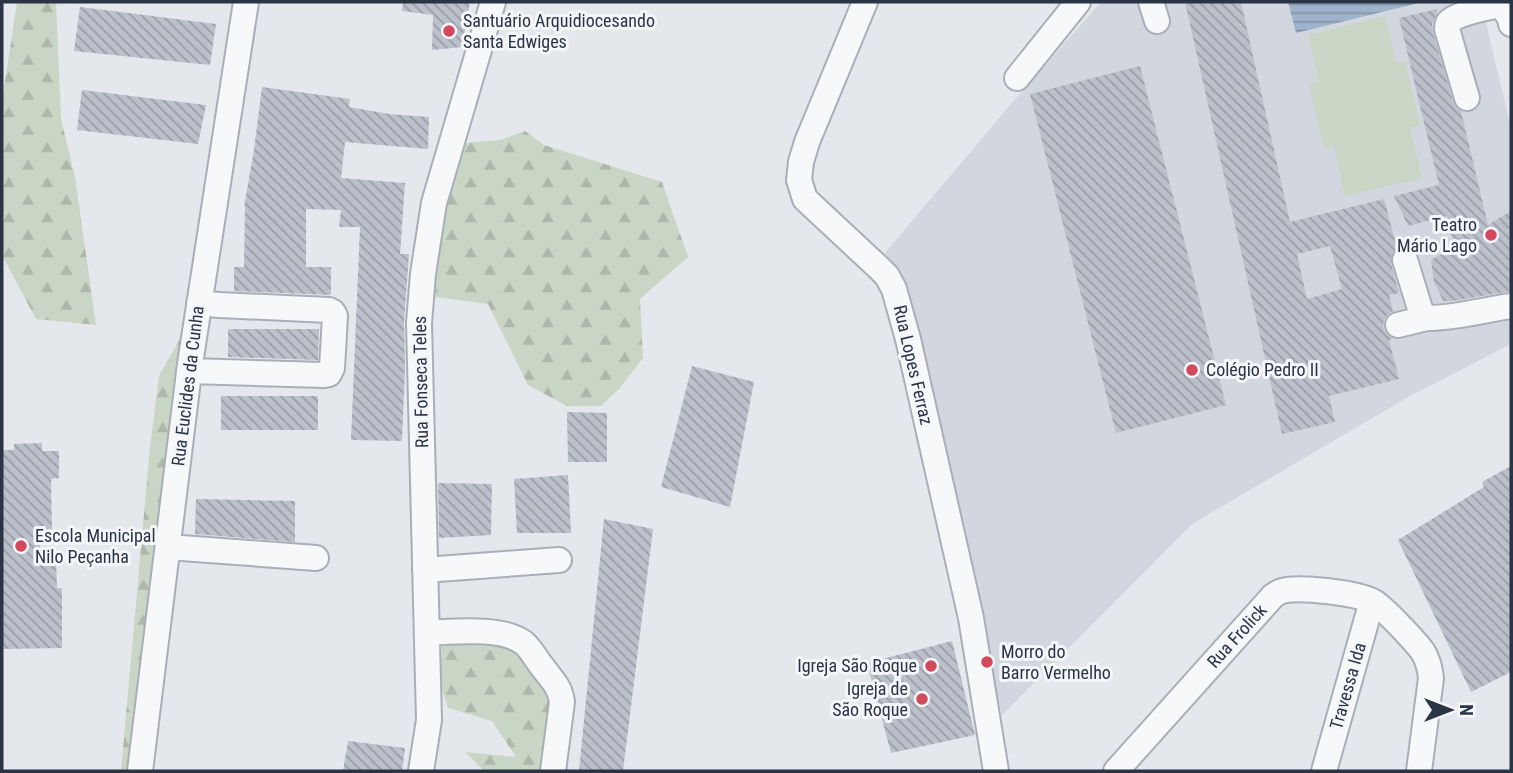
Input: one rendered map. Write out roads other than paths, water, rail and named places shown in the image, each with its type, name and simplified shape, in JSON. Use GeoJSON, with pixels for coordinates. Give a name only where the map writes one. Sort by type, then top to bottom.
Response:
{"type":"FeatureCollection","features":[{"type":"Feature","properties":{"kind":"street","name":"Rua Euclides da Cunha"},"geometry":{"type":"LineString","coordinates":[[140,771],[189,371],[246,2]]}},
{"type":"Feature","properties":{"kind":"street","name":"Rua Fonseca Teles"},"geometry":{"type":"LineString","coordinates":[[421,771],[429,720],[419,323],[423,274],[434,203],[494,2]]}},
{"type":"Feature","properties":{"kind":"street","name":"Rua Lopes Ferraz"},"geometry":{"type":"LineString","coordinates":[[865,2],[807,142],[799,180],[806,199],[887,276],[894,289],[908,339],[971,618],[996,771]]}},
{"type":"Feature","properties":{"kind":"street"},"geometry":{"type":"LineString","coordinates":[[1017,78],[1078,2]]}},
{"type":"Feature","properties":{"kind":"street"},"geometry":{"type":"LineString","coordinates":[[1467,98],[1447,29],[1448,23],[1461,15],[1504,10]]}},
{"type":"Feature","properties":{"kind":"street"},"geometry":{"type":"LineString","coordinates":[[1405,260],[1422,312],[1427,318]]}},
{"type":"Feature","properties":{"kind":"street"},"geometry":{"type":"LineString","coordinates":[[189,371],[324,375],[329,374],[332,368],[335,316],[329,310],[199,303]]}},
{"type":"Feature","properties":{"kind":"street"},"geometry":{"type":"LineString","coordinates":[[1398,325],[1511,306]]}},
{"type":"Feature","properties":{"kind":"street"},"geometry":{"type":"LineString","coordinates":[[168,547],[316,558]]}},
{"type":"Feature","properties":{"kind":"street"},"geometry":{"type":"LineString","coordinates":[[425,570],[559,560]]}},
{"type":"Feature","properties":{"kind":"street","name":"Rua Frolick"},"geometry":{"type":"LineString","coordinates":[[1116,771],[1273,596],[1282,591],[1297,590],[1345,593],[1372,601],[1381,607],[1423,652],[1430,678],[1419,771]]}},
{"type":"Feature","properties":{"kind":"street","name":"Travessa Ida"},"geometry":{"type":"LineString","coordinates":[[1324,771],[1372,601]]}},
{"type":"Feature","properties":{"kind":"street"},"geometry":{"type":"LineString","coordinates":[[427,633],[476,632],[510,636],[524,643],[560,691],[562,702],[553,771]]}},
{"type":"Feature","properties":{"kind":"water"},"geometry":{"type":"Polygon","coordinates":[[[1288,2],[1423,2],[1296,33],[1288,2]]]}},
{"type":"Feature","properties":{"kind":"place","name":"Santuário Arquidiocesando Santa Edwiges"},"geometry":{"type":"Point","coordinates":[449,31]}},
{"type":"Feature","properties":{"kind":"place","name":"Teatro Mário Lago"},"geometry":{"type":"Point","coordinates":[1491,235]}},
{"type":"Feature","properties":{"kind":"place","name":"Colégio Pedro II"},"geometry":{"type":"Point","coordinates":[1192,370]}},
{"type":"Feature","properties":{"kind":"place","name":"Escola Municipal Nilo Peçanha"},"geometry":{"type":"Point","coordinates":[21,546]}},
{"type":"Feature","properties":{"kind":"place","name":"Morro do Barro Vermelho"},"geometry":{"type":"Point","coordinates":[987,662]}},
{"type":"Feature","properties":{"kind":"place","name":"Igreja São Roque"},"geometry":{"type":"Point","coordinates":[931,666]}},
{"type":"Feature","properties":{"kind":"place","name":"Igreja de São Roque"},"geometry":{"type":"Point","coordinates":[922,699]}}]}
